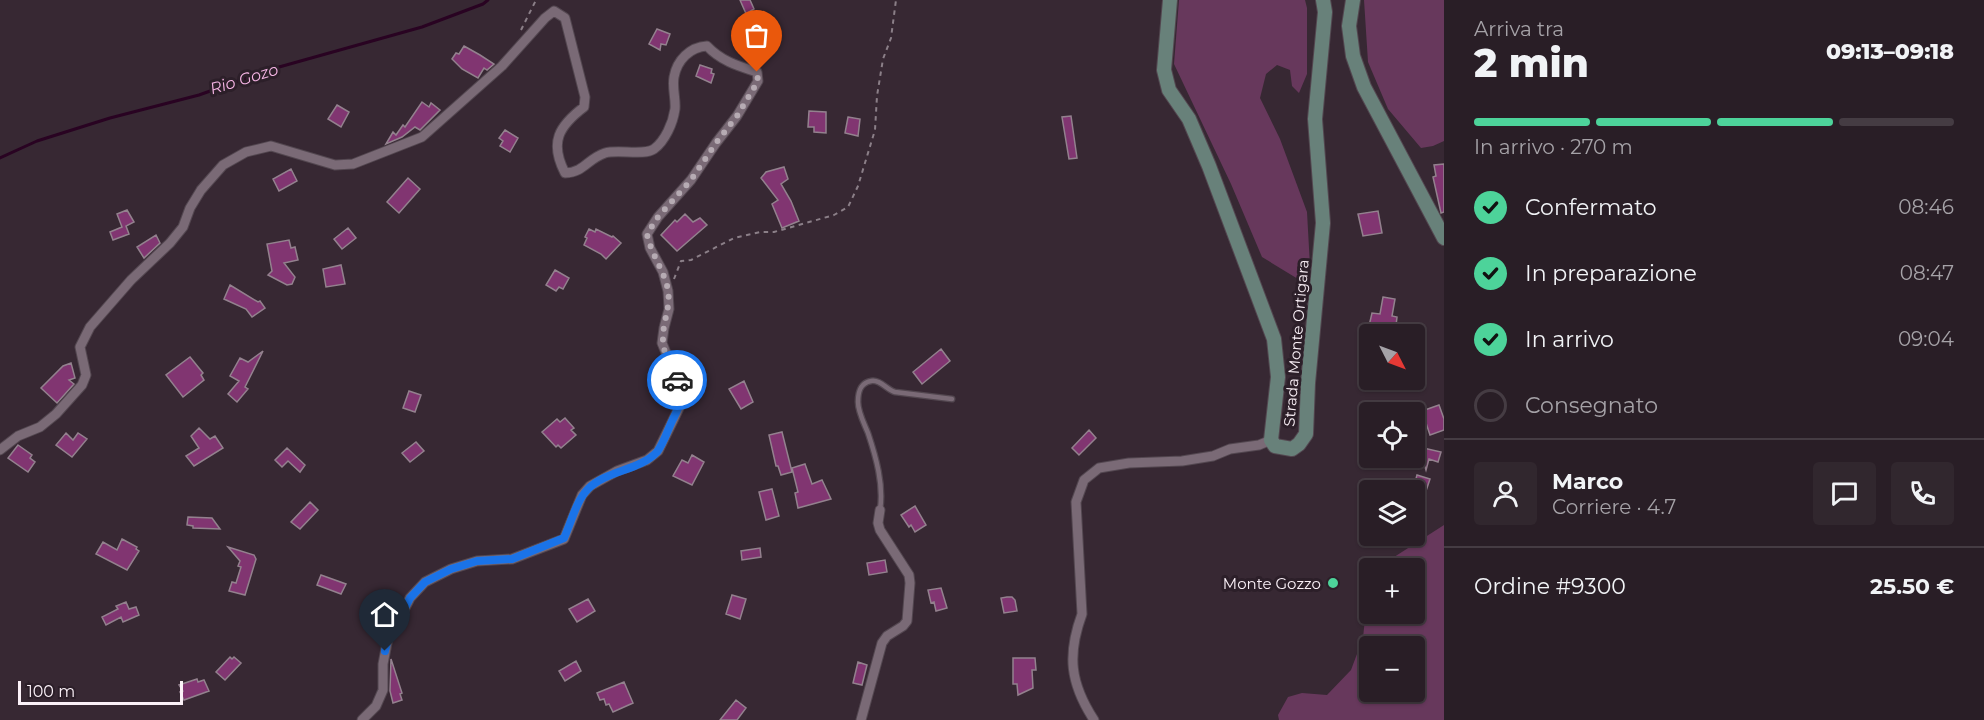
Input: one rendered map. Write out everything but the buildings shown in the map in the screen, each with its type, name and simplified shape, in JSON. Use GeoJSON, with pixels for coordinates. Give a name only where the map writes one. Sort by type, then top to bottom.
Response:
{"type":"FeatureCollection","features":[{"type":"Feature","properties":{"kind":"main road","name":"Strada Monte Ortigara"},"geometry":{"type":"LineString","coordinates":[[1170,0],[1164,70],[1169,90],[1189,119],[1209,166],[1274,339],[1278,377],[1271,440],[1275,446],[1292,448],[1299,444],[1306,434],[1308,383],[1323,223],[1315,119],[1324,12],[1323,0]]}},
{"type":"Feature","properties":{"kind":"main road"},"geometry":{"type":"LineString","coordinates":[[1353,0],[1349,26],[1353,56],[1364,87],[1444,238]]}},
{"type":"Feature","properties":{"kind":"street"},"geometry":{"type":"LineString","coordinates":[[0,450],[18,436],[40,427],[56,414],[82,385],[86,375],[81,347],[90,327],[131,280],[170,243],[183,227],[190,208],[201,190],[223,165],[246,152],[271,146],[335,165],[354,164],[422,137],[502,66],[544,18],[555,11],[565,18],[585,98],[584,106],[560,130],[557,158],[565,173],[577,172],[592,159],[606,153],[651,151],[663,142],[675,110],[674,78],[680,61],[696,47],[707,46],[717,56],[739,67],[757,72],[758,81],[737,116],[691,180],[658,217],[647,234],[650,249],[663,272],[668,291],[669,309],[662,342],[682,392],[681,404],[658,451],[647,460],[617,471],[590,486],[582,495],[564,538],[512,559],[477,561],[451,569],[425,582],[410,598],[388,638],[383,664],[383,690],[376,706],[362,720]]}},
{"type":"Feature","properties":{"kind":"street"},"geometry":{"type":"LineString","coordinates":[[1094,720],[1076,683],[1072,653],[1082,614],[1076,502],[1084,480],[1099,468],[1129,463],[1182,461],[1213,456],[1230,449],[1259,445],[1271,440]]}},
{"type":"Feature","properties":{"kind":"street"},"geometry":{"type":"LineString","coordinates":[[861,720],[882,643],[887,636],[907,621],[909,575],[880,530],[878,523],[880,510]]}},
{"type":"Feature","properties":{"kind":"lane"},"geometry":{"type":"LineString","coordinates":[[880,510],[881,486],[871,442],[858,405],[859,389],[863,384],[877,381],[896,392],[952,399]]}},
{"type":"Feature","properties":{"kind":"path"},"geometry":{"type":"LineString","coordinates":[[668,291],[681,261],[691,260],[734,238],[760,232],[774,232],[834,215],[848,207],[858,186],[875,130],[877,96],[884,59],[891,38],[896,0]]}},
{"type":"Feature","properties":{"kind":"shaded area"},"geometry":{"type":"Polygon","coordinates":[[[1179,0],[1305,0],[1307,74],[1299,93],[1292,86],[1290,70],[1277,65],[1266,74],[1260,98],[1280,139],[1307,212],[1310,266],[1298,279],[1262,257],[1231,184],[1174,64],[1179,0]]]}},
{"type":"Feature","properties":{"kind":"shaded area"},"geometry":{"type":"Polygon","coordinates":[[[1364,0],[1444,0],[1444,141],[1421,148],[1388,109],[1368,62],[1364,0]]]}},
{"type":"Feature","properties":{"kind":"shaded area"},"geometry":{"type":"Polygon","coordinates":[[[1444,525],[1444,720],[1279,720],[1278,715],[1288,697],[1302,693],[1327,695],[1351,670],[1359,649],[1359,702],[1425,702],[1425,636],[1363,636],[1364,624],[1425,624],[1425,558],[1393,558],[1411,546],[1425,546],[1425,537],[1444,525]]]}},
{"type":"Feature","properties":{"kind":"waterway","name":"Rio Gozo"},"geometry":{"type":"LineString","coordinates":[[0,158],[37,141],[110,118],[199,95],[272,69],[422,27],[483,4],[488,0]]}},
{"type":"Feature","properties":{"kind":"way so far"},"geometry":{"type":"LineString","coordinates":[[677,380],[662,342],[669,309],[668,291],[663,272],[650,249],[647,234],[658,217],[691,180],[737,116],[758,81],[757,72]]}},
{"type":"Feature","properties":{"kind":"place","name":"Monte Gozzo"},"geometry":{"type":"Point","coordinates":[1333,583]}},
{"type":"Feature","properties":{"kind":"route"},"geometry":{"type":"LineString","coordinates":[[385,651],[388,638],[410,598],[425,582],[451,569],[477,561],[512,559],[564,538],[582,495],[590,486],[617,471],[647,460],[658,451],[681,404],[682,392],[677,380]]}}]}
